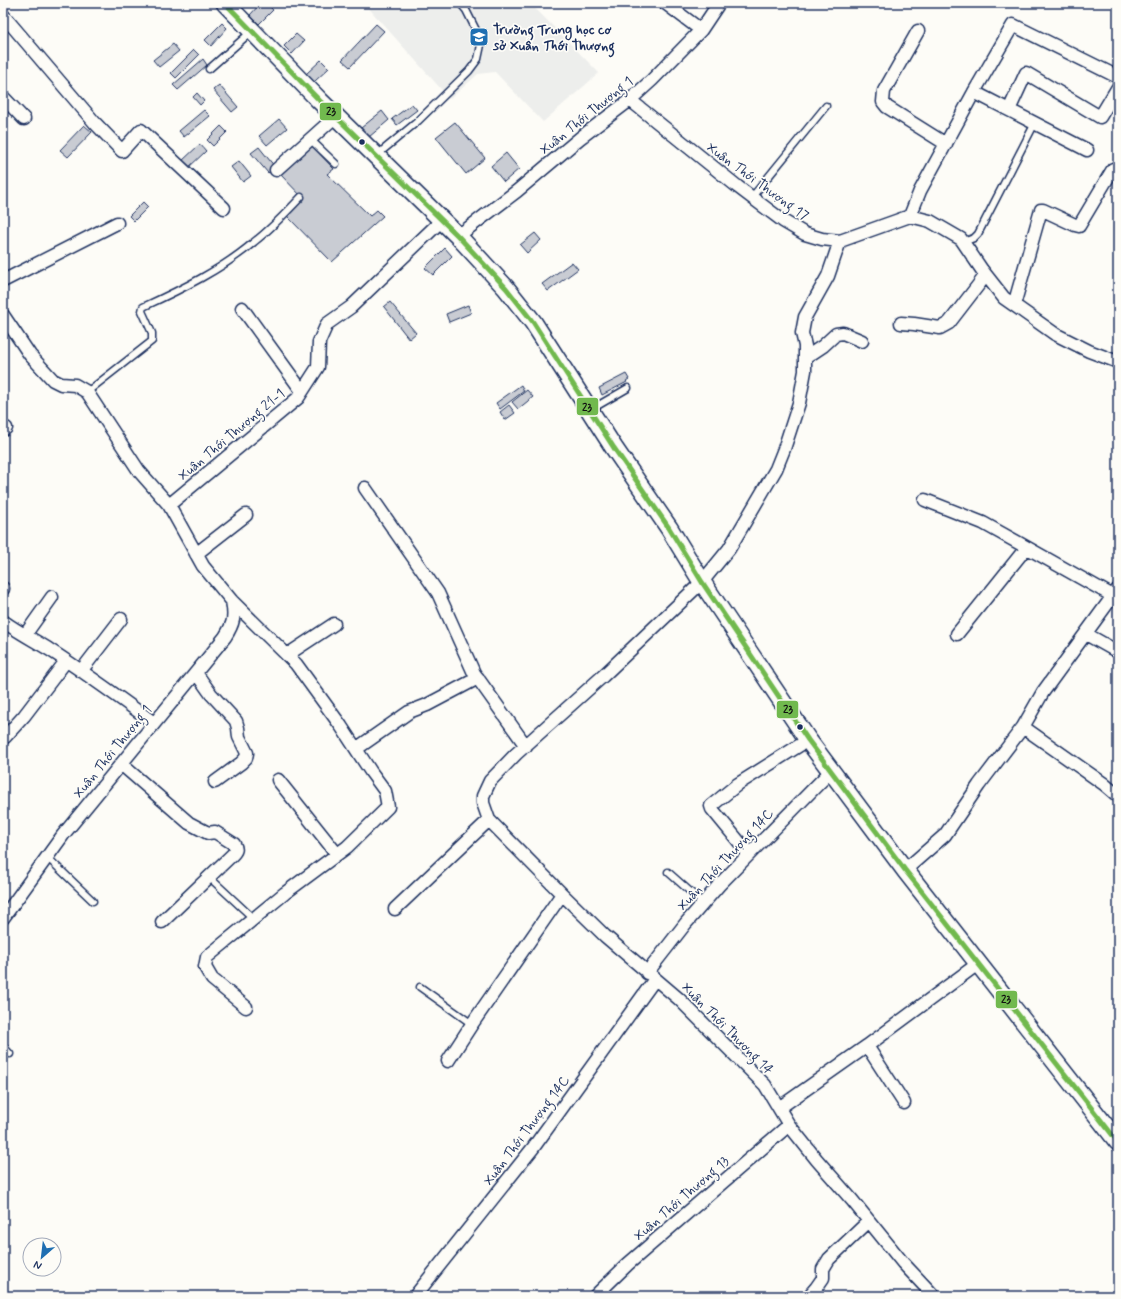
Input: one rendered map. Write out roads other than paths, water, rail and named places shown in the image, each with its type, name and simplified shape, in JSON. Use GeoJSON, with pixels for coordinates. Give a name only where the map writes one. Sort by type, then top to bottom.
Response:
{"type":"FeatureCollection","features":[{"type":"Feature","properties":{"kind":"main road"},"geometry":{"type":"LineString","coordinates":[[225,3],[336,116],[441,221],[458,236],[506,288],[533,322],[669,528],[702,582],[808,740],[905,870],[1118,1142]]}},
{"type":"Feature","properties":{"kind":"street"},"geometry":{"type":"LineString","coordinates":[[665,3],[701,30]]}},
{"type":"Feature","properties":{"kind":"street","name":"Xuân Thới Thượng 1"},"geometry":{"type":"LineString","coordinates":[[458,236],[517,191],[580,138],[630,100],[652,80],[701,30],[719,3]]}},
{"type":"Feature","properties":{"kind":"street"},"geometry":{"type":"LineString","coordinates":[[3,15],[95,123],[122,151],[141,130],[224,208]]}},
{"type":"Feature","properties":{"kind":"street"},"geometry":{"type":"LineString","coordinates":[[1118,77],[1013,25],[974,92],[920,191],[910,216],[930,221],[961,239],[1004,298],[1055,334],[1071,343],[1118,362]]}},
{"type":"Feature","properties":{"kind":"street"},"geometry":{"type":"LineString","coordinates":[[918,31],[884,91],[883,102],[887,107],[946,144]]}},
{"type":"Feature","properties":{"kind":"street"},"geometry":{"type":"LineString","coordinates":[[1009,110],[1026,73],[1100,117],[1118,87]]}},
{"type":"Feature","properties":{"kind":"street"},"geometry":{"type":"LineString","coordinates":[[974,92],[1087,150]]}},
{"type":"Feature","properties":{"kind":"street"},"geometry":{"type":"LineString","coordinates":[[3,97],[24,119]]}},
{"type":"Feature","properties":{"kind":"street","name":"Xuân Thới Thượng 17"},"geometry":{"type":"LineString","coordinates":[[630,100],[783,221],[805,234],[822,239],[840,241],[910,216]]}},
{"type":"Feature","properties":{"kind":"street"},"geometry":{"type":"LineString","coordinates":[[276,170],[336,116]]}},
{"type":"Feature","properties":{"kind":"street"},"geometry":{"type":"LineString","coordinates":[[1014,305],[1041,210],[1079,226],[1113,169]]}},
{"type":"Feature","properties":{"kind":"street","name":"Xuân Thới Thượng 21-1"},"geometry":{"type":"LineString","coordinates":[[169,505],[298,398],[318,367],[319,342],[327,324],[351,308],[441,221]]}},
{"type":"Feature","properties":{"kind":"street"},"geometry":{"type":"LineString","coordinates":[[3,282],[117,223]]}},
{"type":"Feature","properties":{"kind":"street","name":"Xuân Thới Thượng 14"},"geometry":{"type":"LineString","coordinates":[[840,241],[828,276],[805,317],[802,333],[805,346],[805,371],[799,403],[776,469],[729,549],[702,582],[490,781],[483,796],[484,808],[489,820],[604,936],[679,999],[749,1068],[764,1085],[789,1125],[817,1160],[903,1263],[934,1296]]}},
{"type":"Feature","properties":{"kind":"street"},"geometry":{"type":"LineString","coordinates":[[901,323],[940,328],[949,323],[986,275]]}},
{"type":"Feature","properties":{"kind":"street"},"geometry":{"type":"LineString","coordinates":[[242,308],[302,391]]}},
{"type":"Feature","properties":{"kind":"street"},"geometry":{"type":"LineString","coordinates":[[3,315],[30,355],[53,380],[64,385],[74,385],[87,392],[139,470],[169,505],[203,566],[232,601],[296,664],[385,791],[388,807],[347,847],[207,956],[205,967],[212,979],[246,1007]]}},
{"type":"Feature","properties":{"kind":"street"},"geometry":{"type":"LineString","coordinates":[[805,358],[823,346],[836,334],[844,333],[862,341]]}},
{"type":"Feature","properties":{"kind":"street"},"geometry":{"type":"LineString","coordinates":[[365,488],[438,593],[474,673],[526,746]]}},
{"type":"Feature","properties":{"kind":"street"},"geometry":{"type":"LineString","coordinates":[[905,870],[945,835],[979,785],[1023,727],[1043,692],[1116,593],[1026,548],[983,523],[925,500]]}},
{"type":"Feature","properties":{"kind":"street"},"geometry":{"type":"LineString","coordinates":[[196,554],[246,515]]}},
{"type":"Feature","properties":{"kind":"street"},"geometry":{"type":"LineString","coordinates":[[957,634],[1026,548]]}},
{"type":"Feature","properties":{"kind":"street"},"geometry":{"type":"LineString","coordinates":[[25,635],[52,597]]}},
{"type":"Feature","properties":{"kind":"street","name":"Xuân Thới Thượng 1"},"geometry":{"type":"LineString","coordinates":[[3,918],[63,835],[196,674],[230,630],[234,614],[232,601]]}},
{"type":"Feature","properties":{"kind":"street"},"geometry":{"type":"LineString","coordinates":[[81,671],[121,618]]}},
{"type":"Feature","properties":{"kind":"street"},"geometry":{"type":"LineString","coordinates":[[3,621],[121,698],[154,723]]}},
{"type":"Feature","properties":{"kind":"street"},"geometry":{"type":"LineString","coordinates":[[287,655],[334,624]]}},
{"type":"Feature","properties":{"kind":"street"},"geometry":{"type":"LineString","coordinates":[[1086,634],[1118,652]]}},
{"type":"Feature","properties":{"kind":"street"},"geometry":{"type":"LineString","coordinates":[[3,738],[24,716],[66,661]]}},
{"type":"Feature","properties":{"kind":"street"},"geometry":{"type":"LineString","coordinates":[[196,674],[211,694],[236,721],[239,737],[247,754],[246,758],[241,763],[215,782]]}},
{"type":"Feature","properties":{"kind":"street"},"geometry":{"type":"LineString","coordinates":[[356,749],[409,712],[427,705],[478,678]]}},
{"type":"Feature","properties":{"kind":"street"},"geometry":{"type":"LineString","coordinates":[[1023,727],[1104,784],[1118,796]]}},
{"type":"Feature","properties":{"kind":"street"},"geometry":{"type":"LineString","coordinates":[[749,854],[712,809],[712,806],[738,784],[808,740]]}},
{"type":"Feature","properties":{"kind":"street"},"geometry":{"type":"LineString","coordinates":[[121,764],[189,823],[208,833],[215,832],[234,844],[236,847],[236,851],[162,922]]}},
{"type":"Feature","properties":{"kind":"street","name":"Xuân Thới Thượng 14C"},"geometry":{"type":"LineString","coordinates":[[415,1296],[533,1148],[703,903],[831,771]]}},
{"type":"Feature","properties":{"kind":"street"},"geometry":{"type":"LineString","coordinates":[[278,780],[337,854]]}},
{"type":"Feature","properties":{"kind":"street"},"geometry":{"type":"LineString","coordinates":[[395,909],[489,820]]}},
{"type":"Feature","properties":{"kind":"street"},"geometry":{"type":"LineString","coordinates":[[448,1061],[562,894]]}},
{"type":"Feature","properties":{"kind":"street"},"geometry":{"type":"LineString","coordinates":[[779,1108],[867,1046],[979,963]]}},
{"type":"Feature","properties":{"kind":"street"},"geometry":{"type":"LineString","coordinates":[[867,1046],[904,1103]]}},
{"type":"Feature","properties":{"kind":"street","name":"Xuân Thới Thượng 13"},"geometry":{"type":"LineString","coordinates":[[595,1296],[628,1264],[789,1125]]}},
{"type":"Feature","properties":{"kind":"street"},"geometry":{"type":"LineString","coordinates":[[810,1296],[823,1278],[823,1269],[829,1258],[869,1221]]}},
{"type":"Feature","properties":{"kind":"lane"},"geometry":{"type":"LineString","coordinates":[[376,156],[418,121],[469,71],[478,59],[481,45],[477,32],[466,10],[460,3]]}},
{"type":"Feature","properties":{"kind":"lane"},"geometry":{"type":"LineString","coordinates":[[209,69],[252,31]]}},
{"type":"Feature","properties":{"kind":"lane"},"geometry":{"type":"LineString","coordinates":[[752,197],[826,106]]}},
{"type":"Feature","properties":{"kind":"lane"},"geometry":{"type":"LineString","coordinates":[[963,242],[974,238],[978,234],[1035,123]]}},
{"type":"Feature","properties":{"kind":"lane"},"geometry":{"type":"LineString","coordinates":[[311,140],[336,164]]}},
{"type":"Feature","properties":{"kind":"lane"},"geometry":{"type":"LineString","coordinates":[[87,392],[152,341],[152,333],[142,311],[143,307],[188,285],[253,244],[278,222],[301,197]]}},
{"type":"Feature","properties":{"kind":"lane"},"geometry":{"type":"LineString","coordinates":[[590,410],[628,388]]}},
{"type":"Feature","properties":{"kind":"lane"},"geometry":{"type":"LineString","coordinates":[[47,857],[93,901]]}},
{"type":"Feature","properties":{"kind":"lane"},"geometry":{"type":"LineString","coordinates":[[668,872],[703,903]]}},
{"type":"Feature","properties":{"kind":"lane"},"geometry":{"type":"LineString","coordinates":[[209,877],[254,919]]}},
{"type":"Feature","properties":{"kind":"lane"},"geometry":{"type":"LineString","coordinates":[[420,987],[472,1024]]}},
{"type":"Feature","properties":{"kind":"lane"},"geometry":{"type":"LineString","coordinates":[[3,1046],[10,1054]]}},
{"type":"Feature","properties":{"kind":"place","name":"Trường Trung học cơ sở Xuân Thới Thượng"},"geometry":{"type":"Point","coordinates":[479,37]}}]}
